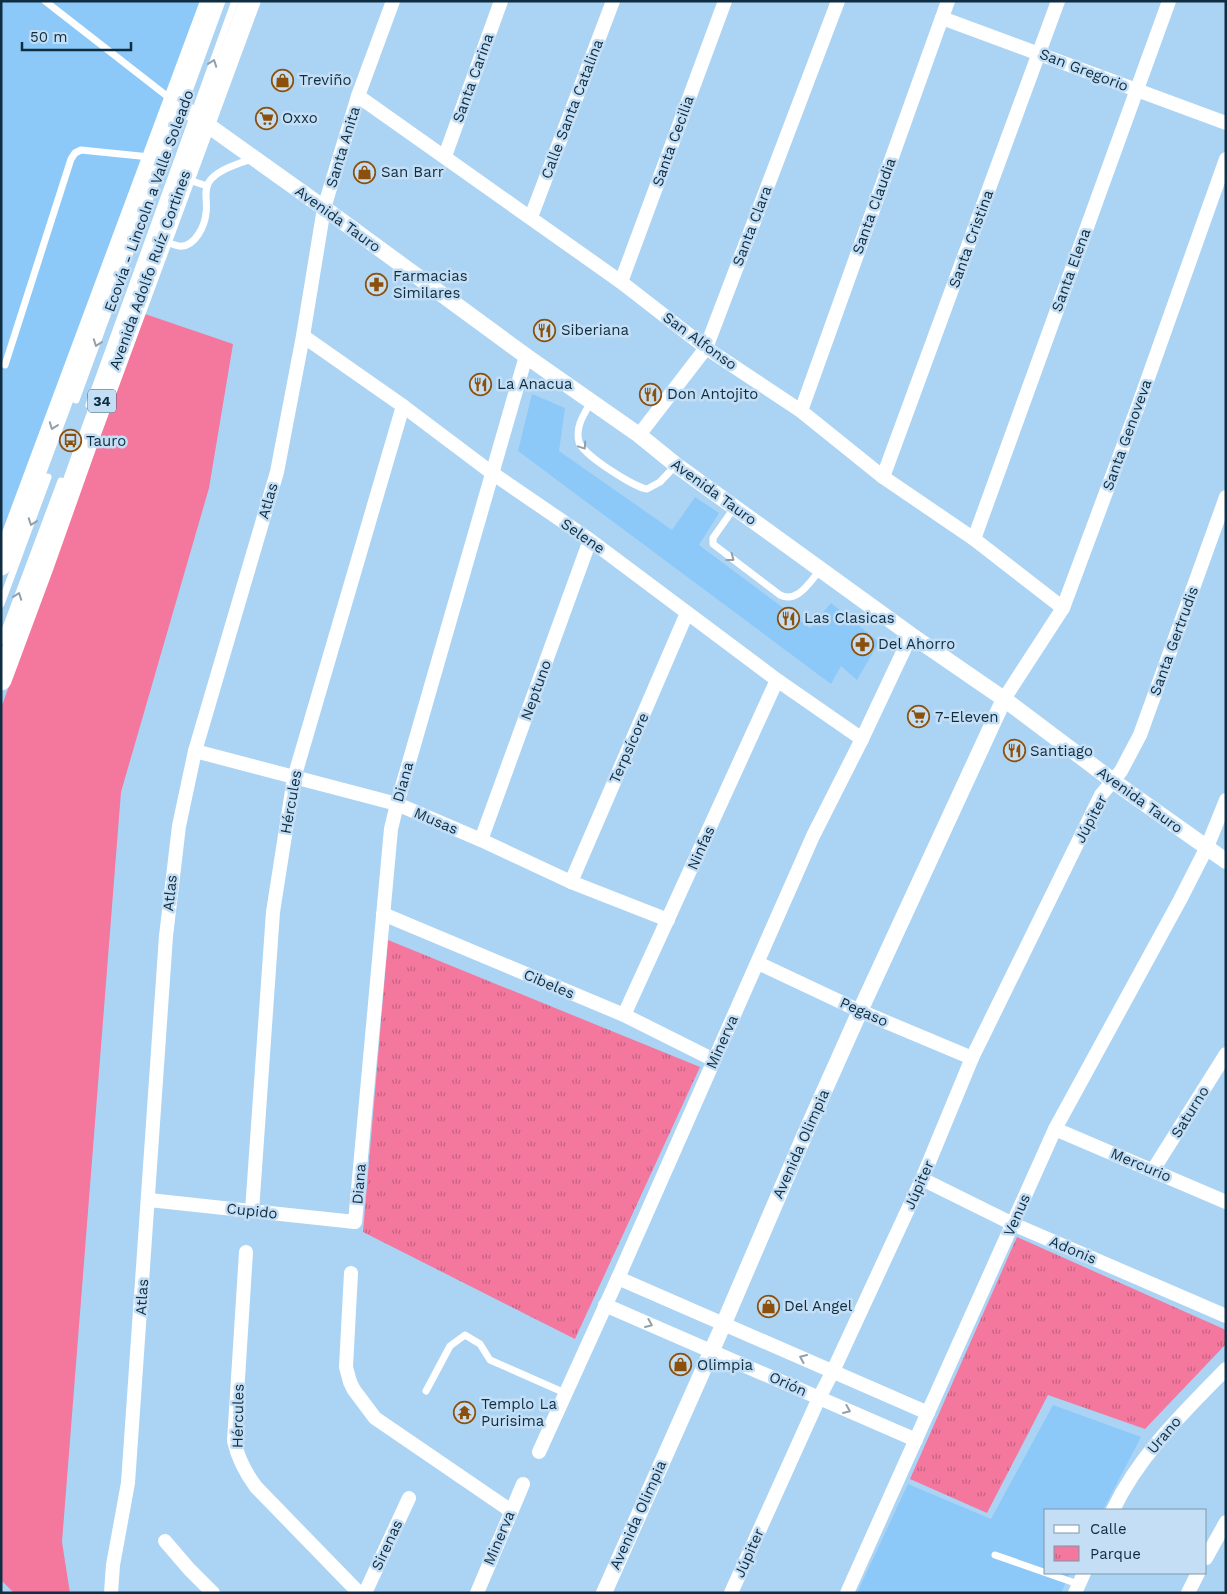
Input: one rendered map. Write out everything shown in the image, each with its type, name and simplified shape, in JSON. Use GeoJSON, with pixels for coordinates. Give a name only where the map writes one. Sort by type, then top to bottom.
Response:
{"type":"FeatureCollection","features":[{"type":"Feature","properties":{"kind":"main road","name":"Avenida Adolfo Ruíz Cortines"},"geometry":{"type":"LineString","coordinates":[[1,680],[37,565],[92,429],[184,179],[189,112],[211,1]]}},
{"type":"Feature","properties":{"kind":"main road","name":"Avenida Adolfo Ruíz Cortines"},"geometry":{"type":"LineString","coordinates":[[7,557],[153,157],[189,112],[250,1]]}},
{"type":"Feature","properties":{"kind":"street","name":"Santa Anita"},"geometry":{"type":"LineString","coordinates":[[324,208],[358,96],[393,1]]}},
{"type":"Feature","properties":{"kind":"street","name":"Santa Carina"},"geometry":{"type":"LineString","coordinates":[[445,156],[501,1]]}},
{"type":"Feature","properties":{"kind":"street","name":"Calle Santa Catalina"},"geometry":{"type":"LineString","coordinates":[[531,217],[614,1]]}},
{"type":"Feature","properties":{"kind":"street","name":"Santa Cecilia"},"geometry":{"type":"LineString","coordinates":[[621,282],[725,1]]}},
{"type":"Feature","properties":{"kind":"street","name":"Santa Clara"},"geometry":{"type":"LineString","coordinates":[[639,435],[706,348],[838,1]]}},
{"type":"Feature","properties":{"kind":"street","name":"Santa Claudia"},"geometry":{"type":"LineString","coordinates":[[801,411],[948,1]]}},
{"type":"Feature","properties":{"kind":"street","name":"Santa Cristina"},"geometry":{"type":"LineString","coordinates":[[883,477],[1058,1]]}},
{"type":"Feature","properties":{"kind":"street","name":"Santa Elena"},"geometry":{"type":"LineString","coordinates":[[974,539],[1169,1]]}},
{"type":"Feature","properties":{"kind":"street","name":"San Gregorio"},"geometry":{"type":"LineString","coordinates":[[942,18],[1039,52],[1226,123]]}},
{"type":"Feature","properties":{"kind":"street","name":"San Alfonso"},"geometry":{"type":"LineString","coordinates":[[358,96],[621,282],[706,348],[801,411],[883,477],[974,539],[1063,608]]}},
{"type":"Feature","properties":{"kind":"street","name":"Avenida Tauro"},"geometry":{"type":"LineString","coordinates":[[189,112],[526,356],[639,435],[676,465],[911,635],[1004,699],[1113,781],[1226,861]]}},
{"type":"Feature","properties":{"kind":"street","name":"Santa Genoveva"},"geometry":{"type":"LineString","coordinates":[[1004,699],[1063,608],[1226,159]]}},
{"type":"Feature","properties":{"kind":"street","name":"Atlas"},"geometry":{"type":"LineString","coordinates":[[111,1593],[112,1565],[128,1483],[166,936],[172,872],[179,826],[195,751],[277,472],[303,336],[324,208]]}},
{"type":"Feature","properties":{"kind":"street","name":"Selene"},"geometry":{"type":"LineString","coordinates":[[303,336],[403,406],[492,473],[590,540],[777,680],[862,739]]}},
{"type":"Feature","properties":{"kind":"street","name":"Diana"},"geometry":{"type":"LineString","coordinates":[[355,1222],[391,829],[526,356]]}},
{"type":"Feature","properties":{"kind":"street","name":"Hércules"},"geometry":{"type":"LineString","coordinates":[[252,1211],[273,912],[294,778],[403,406]]}},
{"type":"Feature","properties":{"kind":"street","name":"Santa Gertrudis"},"geometry":{"type":"LineString","coordinates":[[1113,781],[1140,735],[1226,497]]}},
{"type":"Feature","properties":{"kind":"street","name":"Neptuno"},"geometry":{"type":"LineString","coordinates":[[481,840],[590,540]]}},
{"type":"Feature","properties":{"kind":"street","name":"Terpsícore"},"geometry":{"type":"LineString","coordinates":[[570,882],[687,613]]}},
{"type":"Feature","properties":{"kind":"street","name":"Minerva"},"geometry":{"type":"LineString","coordinates":[[539,1452],[813,836],[862,739],[911,635]]}},
{"type":"Feature","properties":{"kind":"street","name":"Ninfas"},"geometry":{"type":"LineString","coordinates":[[624,1015],[777,680]]}},
{"type":"Feature","properties":{"kind":"street","name":"Avenida Olimpia"},"geometry":{"type":"LineString","coordinates":[[604,1593],[860,1011],[1004,699]]}},
{"type":"Feature","properties":{"kind":"street","name":"Musas"},"geometry":{"type":"LineString","coordinates":[[195,751],[397,804],[481,840],[570,882],[668,920]]}},
{"type":"Feature","properties":{"kind":"street","name":"Júpiter"},"geometry":{"type":"LineString","coordinates":[[731,1593],[819,1398],[922,1179],[972,1058],[1101,795],[1113,781]]}},
{"type":"Feature","properties":{"kind":"street","name":"Venus"},"geometry":{"type":"LineString","coordinates":[[847,1593],[1055,1129],[1180,900],[1207,847],[1226,800]]}},
{"type":"Feature","properties":{"kind":"street","name":"Cibeles"},"geometry":{"type":"LineString","coordinates":[[383,914],[624,1015],[714,1060]]}},
{"type":"Feature","properties":{"kind":"street","name":"Pegaso"},"geometry":{"type":"LineString","coordinates":[[758,963],[860,1011],[972,1058]]}},
{"type":"Feature","properties":{"kind":"street","name":"Saturno"},"geometry":{"type":"LineString","coordinates":[[1153,1170],[1226,1054]]}},
{"type":"Feature","properties":{"kind":"street","name":"Mercurio"},"geometry":{"type":"LineString","coordinates":[[1055,1129],[1226,1202]]}},
{"type":"Feature","properties":{"kind":"street","name":"Adonis"},"geometry":{"type":"LineString","coordinates":[[922,1179],[1013,1224],[1226,1316]]}},
{"type":"Feature","properties":{"kind":"street","name":"Cupido"},"geometry":{"type":"LineString","coordinates":[[149,1200],[355,1222]]}},
{"type":"Feature","properties":{"kind":"street","name":"Hércules"},"geometry":{"type":"LineString","coordinates":[[246,1252],[234,1441],[238,1456],[245,1472],[256,1487],[359,1593]]}},
{"type":"Feature","properties":{"kind":"street"},"geometry":{"type":"LineString","coordinates":[[350,1273],[346,1367],[354,1390],[376,1418],[510,1511]]}},
{"type":"Feature","properties":{"kind":"street","name":"Orión"},"geometry":{"type":"LineString","coordinates":[[618,1278],[928,1413]]}},
{"type":"Feature","properties":{"kind":"street","name":"Orión"},"geometry":{"type":"LineString","coordinates":[[605,1305],[916,1440]]}},
{"type":"Feature","properties":{"kind":"street","name":"Urano"},"geometry":{"type":"LineString","coordinates":[[1114,1509],[1146,1457],[1179,1418],[1226,1369]]}},
{"type":"Feature","properties":{"kind":"street","name":"Minerva"},"geometry":{"type":"LineString","coordinates":[[476,1593],[523,1484]]}},
{"type":"Feature","properties":{"kind":"street","name":"Sirenas"},"geometry":{"type":"LineString","coordinates":[[365,1593],[408,1498]]}},
{"type":"Feature","properties":{"kind":"street"},"geometry":{"type":"LineString","coordinates":[[1207,1556],[1226,1522]]}},
{"type":"Feature","properties":{"kind":"street"},"geometry":{"type":"LineString","coordinates":[[165,1541],[213,1593]]}},
{"type":"Feature","properties":{"kind":"street"},"geometry":{"type":"LineString","coordinates":[[1188,1593],[1198,1574]]}},
{"type":"Feature","properties":{"kind":"lane"},"geometry":{"type":"LineString","coordinates":[[45,1],[189,112]]}},
{"type":"Feature","properties":{"kind":"lane","name":"Ecovía - Lincoln a Valle Soleado"},"geometry":{"type":"LineString","coordinates":[[76,400],[189,112],[222,1]]}},
{"type":"Feature","properties":{"kind":"lane"},"geometry":{"type":"LineString","coordinates":[[89,405],[189,112],[235,1]]}},
{"type":"Feature","properties":{"kind":"lane"},"geometry":{"type":"LineString","coordinates":[[5,365],[70,160],[75,153],[81,150],[153,157]]}},
{"type":"Feature","properties":{"kind":"lane"},"geometry":{"type":"LineString","coordinates":[[161,240],[179,246],[185,246],[190,243],[196,237],[205,220],[207,186],[215,176],[254,158]]}},
{"type":"Feature","properties":{"kind":"lane"},"geometry":{"type":"LineString","coordinates":[[184,179],[207,186]]}},
{"type":"Feature","properties":{"kind":"lane"},"geometry":{"type":"LineString","coordinates":[[591,402],[580,421],[578,430],[579,442],[590,455],[612,472],[637,487],[647,489],[660,482],[676,465]]}},
{"type":"Feature","properties":{"kind":"lane"},"geometry":{"type":"LineString","coordinates":[[1,604],[7,557],[48,477]]}},
{"type":"Feature","properties":{"kind":"lane"},"geometry":{"type":"LineString","coordinates":[[1,641],[37,565],[61,481]]}},
{"type":"Feature","properties":{"kind":"lane"},"geometry":{"type":"LineString","coordinates":[[734,507],[713,538],[713,544],[780,595],[788,598],[794,597],[821,569]]}},
{"type":"Feature","properties":{"kind":"lane"},"geometry":{"type":"LineString","coordinates":[[7,557],[37,565]]}},
{"type":"Feature","properties":{"kind":"lane"},"geometry":{"type":"LineString","coordinates":[[426,1391],[450,1346],[465,1335],[480,1344],[490,1360],[565,1393]]}},
{"type":"Feature","properties":{"kind":"lane"},"geometry":{"type":"LineString","coordinates":[[995,1555],[1044,1571]]}},
{"type":"Feature","properties":{"kind":"lane"},"geometry":{"type":"LineString","coordinates":[[1052,1574],[1079,1583]]}},
{"type":"Feature","properties":{"kind":"shaded area"},"geometry":{"type":"Polygon","coordinates":[[[1,1],[202,1],[1,548],[1,1]]]}},
{"type":"Feature","properties":{"kind":"shaded area"},"geometry":{"type":"Polygon","coordinates":[[[532,394],[565,408],[559,451],[672,530],[695,497],[719,513],[699,545],[810,628],[831,603],[879,642],[857,680],[841,666],[831,684],[518,451],[532,394]]]}},
{"type":"Feature","properties":{"kind":"shaded area"},"geometry":{"type":"Polygon","coordinates":[[[1053,1405],[1141,1437],[1104,1509],[1044,1509],[1044,1574],[1070,1574],[1061,1593],[857,1593],[908,1484],[991,1519],[1053,1405]]]}},
{"type":"Feature","properties":{"kind":"green space"},"geometry":{"type":"Polygon","coordinates":[[[145,314],[233,344],[209,488],[121,792],[62,1542],[70,1593],[14,1593],[1,1580],[1,708],[145,314]]]}},
{"type":"Feature","properties":{"kind":"green space"},"geometry":{"type":"Polygon","coordinates":[[[388,940],[700,1067],[575,1339],[363,1232],[388,940]]]}},
{"type":"Feature","properties":{"kind":"green space"},"geometry":{"type":"Polygon","coordinates":[[[1017,1237],[1226,1330],[1226,1344],[1145,1429],[1048,1395],[987,1513],[910,1479],[1017,1237]]]}},
{"type":"Feature","properties":{"kind":"place","name":"Treviño"},"geometry":{"type":"Point","coordinates":[283,80]}},
{"type":"Feature","properties":{"kind":"place","name":"Oxxo"},"geometry":{"type":"Point","coordinates":[266,118]}},
{"type":"Feature","properties":{"kind":"place","name":"San Barr"},"geometry":{"type":"Point","coordinates":[365,172]}},
{"type":"Feature","properties":{"kind":"place","name":"Farmacias Similares"},"geometry":{"type":"Point","coordinates":[377,285]}},
{"type":"Feature","properties":{"kind":"place","name":"Siberiana"},"geometry":{"type":"Point","coordinates":[545,330]}},
{"type":"Feature","properties":{"kind":"place","name":"La Anacua"},"geometry":{"type":"Point","coordinates":[481,384]}},
{"type":"Feature","properties":{"kind":"place","name":"Don Antojito"},"geometry":{"type":"Point","coordinates":[651,394]}},
{"type":"Feature","properties":{"kind":"place","name":"Tauro"},"geometry":{"type":"Point","coordinates":[70,441]}},
{"type":"Feature","properties":{"kind":"place","name":"Las Clasicas"},"geometry":{"type":"Point","coordinates":[788,618]}},
{"type":"Feature","properties":{"kind":"place","name":"Del Ahorro"},"geometry":{"type":"Point","coordinates":[862,644]}},
{"type":"Feature","properties":{"kind":"place","name":"7-Eleven"},"geometry":{"type":"Point","coordinates":[919,717]}},
{"type":"Feature","properties":{"kind":"place","name":"Santiago"},"geometry":{"type":"Point","coordinates":[1014,751]}},
{"type":"Feature","properties":{"kind":"place","name":"Del Angel"},"geometry":{"type":"Point","coordinates":[768,1306]}},
{"type":"Feature","properties":{"kind":"place","name":"Olimpia"},"geometry":{"type":"Point","coordinates":[681,1365]}},
{"type":"Feature","properties":{"kind":"place","name":"Templo La Purisima"},"geometry":{"type":"Point","coordinates":[465,1413]}}]}
